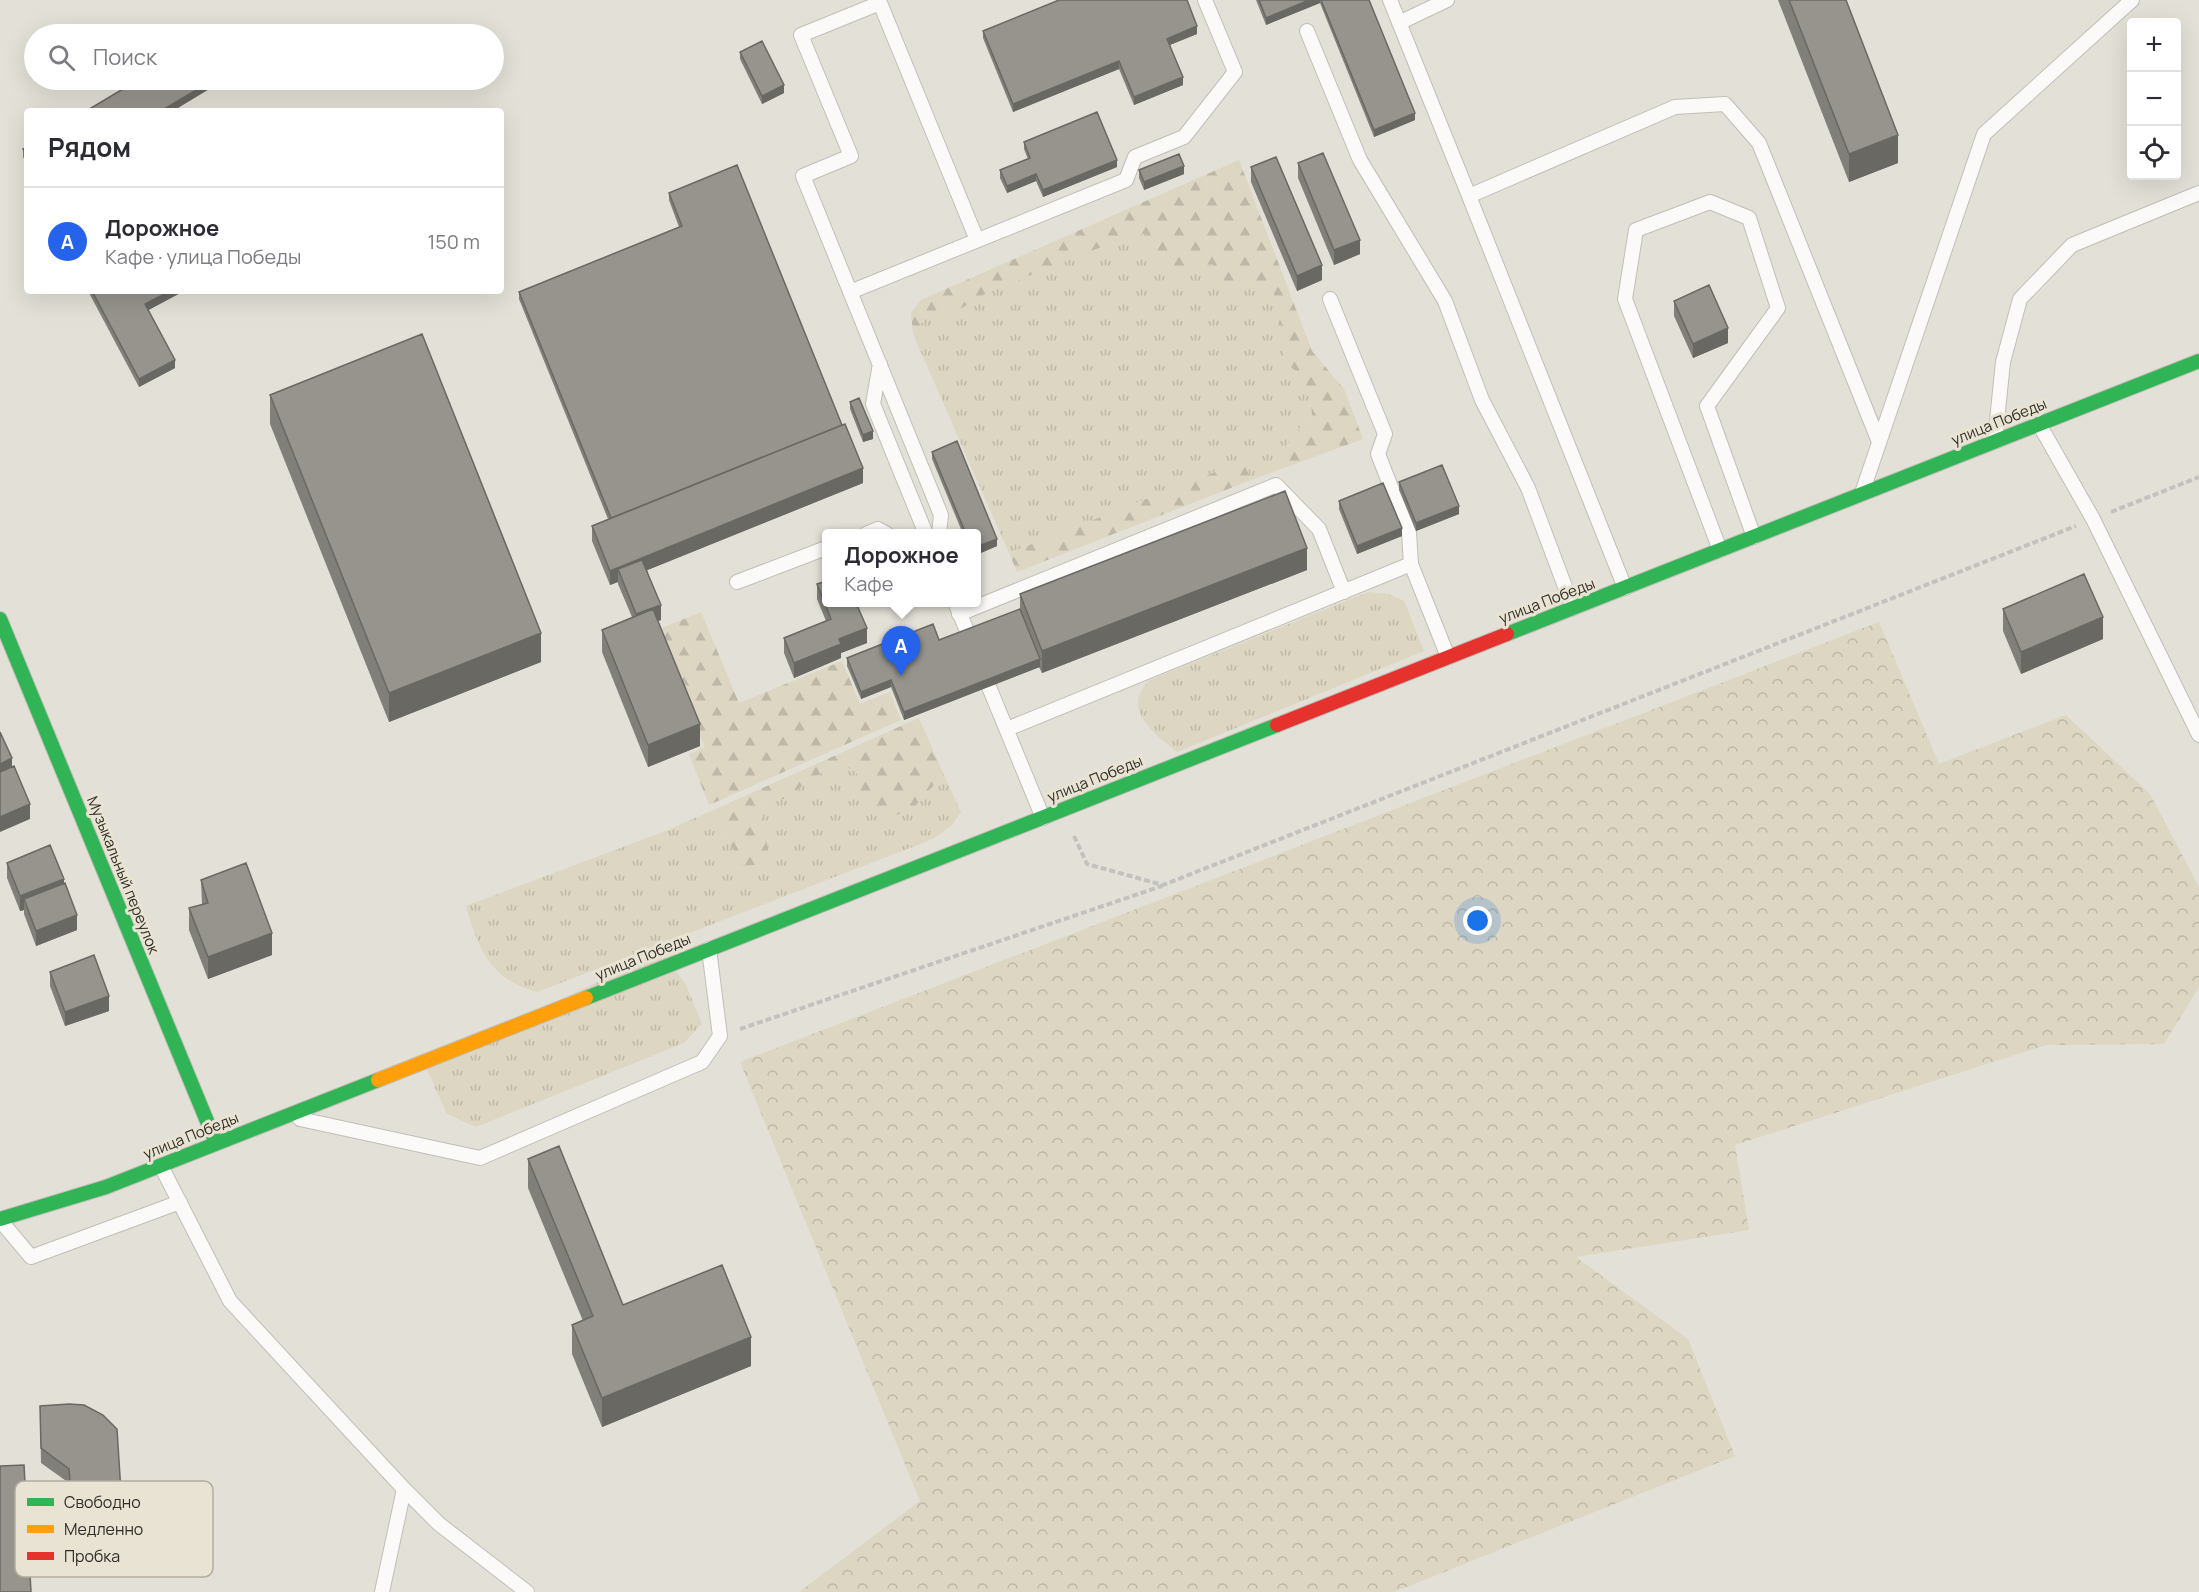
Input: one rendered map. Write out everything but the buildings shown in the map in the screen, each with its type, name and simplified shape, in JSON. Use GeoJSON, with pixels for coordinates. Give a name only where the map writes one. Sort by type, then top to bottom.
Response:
{"type":"FeatureCollection","features":[{"type":"Feature","properties":{"kind":"main road","name":"улица Победы"},"geometry":{"type":"LineString","coordinates":[[0,1220],[106,1187],[161,1166],[2199,361]]}},
{"type":"Feature","properties":{"kind":"main road","name":"Музыкальный переулок"},"geometry":{"type":"LineString","coordinates":[[0,619],[216,1143]]}},
{"type":"Feature","properties":{"kind":"lane"},"geometry":{"type":"LineString","coordinates":[[850,292],[1126,180],[1135,157],[1185,137],[1235,72],[1205,0]]}},
{"type":"Feature","properties":{"kind":"lane"},"geometry":{"type":"LineString","coordinates":[[1390,0],[1625,588]]}},
{"type":"Feature","properties":{"kind":"lane"},"geometry":{"type":"LineString","coordinates":[[1399,23],[1447,0]]}},
{"type":"Feature","properties":{"kind":"lane"},"geometry":{"type":"LineString","coordinates":[[1861,495],[1984,134],[2132,0]]}},
{"type":"Feature","properties":{"kind":"lane"},"geometry":{"type":"LineString","coordinates":[[940,529],[941,515],[803,176],[851,156],[801,35],[884,2],[977,240]]}},
{"type":"Feature","properties":{"kind":"lane"},"geometry":{"type":"LineString","coordinates":[[1307,31],[1360,160],[1445,301],[1482,400],[1528,488],[1573,608]]}},
{"type":"Feature","properties":{"kind":"lane"},"geometry":{"type":"LineString","coordinates":[[1469,196],[1675,107],[1725,104],[1759,143],[1879,442]]}},
{"type":"Feature","properties":{"kind":"lane"},"geometry":{"type":"LineString","coordinates":[[1995,442],[2003,362],[2020,299],[2072,244],[2199,194]]}},
{"type":"Feature","properties":{"kind":"lane"},"geometry":{"type":"LineString","coordinates":[[1720,550],[1625,299],[1636,230],[1710,202],[1749,218],[1778,308],[1707,406],[1754,537]]}},
{"type":"Feature","properties":{"kind":"lane"},"geometry":{"type":"LineString","coordinates":[[1330,299],[1385,434],[1378,454],[1409,533],[1411,564],[1449,657]]}},
{"type":"Feature","properties":{"kind":"lane"},"geometry":{"type":"LineString","coordinates":[[880,364],[873,404],[925,529]]}},
{"type":"Feature","properties":{"kind":"lane"},"geometry":{"type":"LineString","coordinates":[[2039,424],[2094,519],[2199,735]]}},
{"type":"Feature","properties":{"kind":"lane"},"geometry":{"type":"LineString","coordinates":[[981,599],[1276,485],[1319,528],[1344,592]]}},
{"type":"Feature","properties":{"kind":"lane"},"geometry":{"type":"LineString","coordinates":[[737,582],[822,550]]}},
{"type":"Feature","properties":{"kind":"lane"},"geometry":{"type":"LineString","coordinates":[[1006,729],[1411,564]]}},
{"type":"Feature","properties":{"kind":"lane"},"geometry":{"type":"LineString","coordinates":[[957,608],[969,636]]}},
{"type":"Feature","properties":{"kind":"lane"},"geometry":{"type":"LineString","coordinates":[[989,687],[1042,818]]}},
{"type":"Feature","properties":{"kind":"lane"},"geometry":{"type":"LineString","coordinates":[[286,1116],[480,1158],[702,1062],[720,1036],[709,949]]}},
{"type":"Feature","properties":{"kind":"lane"},"geometry":{"type":"LineString","coordinates":[[161,1166],[231,1301],[439,1524],[527,1592]]}},
{"type":"Feature","properties":{"kind":"lane"},"geometry":{"type":"LineString","coordinates":[[0,1220],[31,1257],[180,1202]]}},
{"type":"Feature","properties":{"kind":"lane"},"geometry":{"type":"LineString","coordinates":[[382,1592],[404,1489]]}},
{"type":"Feature","properties":{"kind":"path"},"geometry":{"type":"LineString","coordinates":[[720,1036],[1162,885],[2199,477]]}},
{"type":"Feature","properties":{"kind":"path"},"geometry":{"type":"LineString","coordinates":[[1062,810],[1087,864],[1162,885]]}},
{"type":"Feature","properties":{"kind":"green space"},"geometry":{"type":"Polygon","coordinates":[[[1239,160],[1312,351],[1344,389],[1363,439],[1281,469],[1291,439],[1312,415],[1311,402],[1303,377],[1287,364],[1276,335],[1280,318],[1272,287],[1223,286],[1212,264],[1189,268],[1160,265],[1144,246],[1146,233],[1099,248],[990,291],[960,309],[926,317],[913,334],[911,313],[921,300],[1239,160]]]}},
{"type":"Feature","properties":{"kind":"green space"},"geometry":{"type":"Polygon","coordinates":[[[1146,233],[1189,268],[1212,264],[1223,286],[1272,287],[1280,318],[1277,335],[1287,364],[1303,377],[1311,402],[1312,415],[1291,439],[1281,469],[1251,480],[1243,461],[1009,553],[913,334],[926,317],[960,309],[990,291],[1099,248],[1146,233]]]}},
{"type":"Feature","properties":{"kind":"green space"},"geometry":{"type":"Polygon","coordinates":[[[1243,461],[1251,480],[1017,572],[1009,553],[1243,461]]]}},
{"type":"Feature","properties":{"kind":"green space"},"geometry":{"type":"Polygon","coordinates":[[[1368,592],[1388,594],[1404,601],[1424,651],[1177,752],[1143,719],[1138,703],[1141,692],[1148,681],[1368,592]]]}},
{"type":"Feature","properties":{"kind":"green space"},"geometry":{"type":"Polygon","coordinates":[[[701,612],[739,703],[842,661],[860,704],[890,692],[901,720],[709,805],[689,754],[705,747],[657,630],[701,612]]]}},
{"type":"Feature","properties":{"kind":"green space"},"geometry":{"type":"Polygon","coordinates":[[[1879,622],[1939,764],[2066,715],[2150,794],[2199,887],[2199,987],[2164,1044],[2046,1045],[1735,1145],[1749,1230],[1576,1257],[1688,1339],[1735,1456],[1394,1592],[799,1592],[920,1501],[740,1062],[1879,622]]]}},
{"type":"Feature","properties":{"kind":"green space"},"geometry":{"type":"Polygon","coordinates":[[[919,718],[944,775],[910,813],[883,816],[862,800],[857,773],[841,763],[814,777],[785,799],[761,801],[770,866],[742,865],[711,811],[919,718]]]}},
{"type":"Feature","properties":{"kind":"green space"},"geometry":{"type":"Polygon","coordinates":[[[842,762],[857,773],[862,800],[910,813],[944,775],[961,812],[951,826],[933,839],[537,992],[521,987],[497,971],[481,949],[466,906],[663,832],[711,811],[742,865],[769,866],[761,801],[785,799],[814,777],[842,762]]]}},
{"type":"Feature","properties":{"kind":"green space"},"geometry":{"type":"Polygon","coordinates":[[[662,952],[686,985],[702,1024],[684,1043],[476,1127],[447,1114],[424,1063],[662,952]]]}},
{"type":"Feature","properties":{"kind":"traffic: fast"},"geometry":{"type":"LineString","coordinates":[[1507,634],[2199,361]]}},
{"type":"Feature","properties":{"kind":"traffic: fast"},"geometry":{"type":"LineString","coordinates":[[0,619],[216,1143]]}},
{"type":"Feature","properties":{"kind":"traffic: fast"},"geometry":{"type":"LineString","coordinates":[[586,998],[1277,725]]}},
{"type":"Feature","properties":{"kind":"traffic: fast"},"geometry":{"type":"LineString","coordinates":[[0,1219],[106,1187],[378,1080]]}},
{"type":"Feature","properties":{"kind":"traffic: slow"},"geometry":{"type":"LineString","coordinates":[[378,1080],[586,998]]}},
{"type":"Feature","properties":{"kind":"traffic: jam"},"geometry":{"type":"LineString","coordinates":[[1277,725],[1507,634]]}},
{"type":"Feature","properties":{"kind":"place","name":"Дорожное"},"geometry":{"type":"Point","coordinates":[901,676]}}]}
